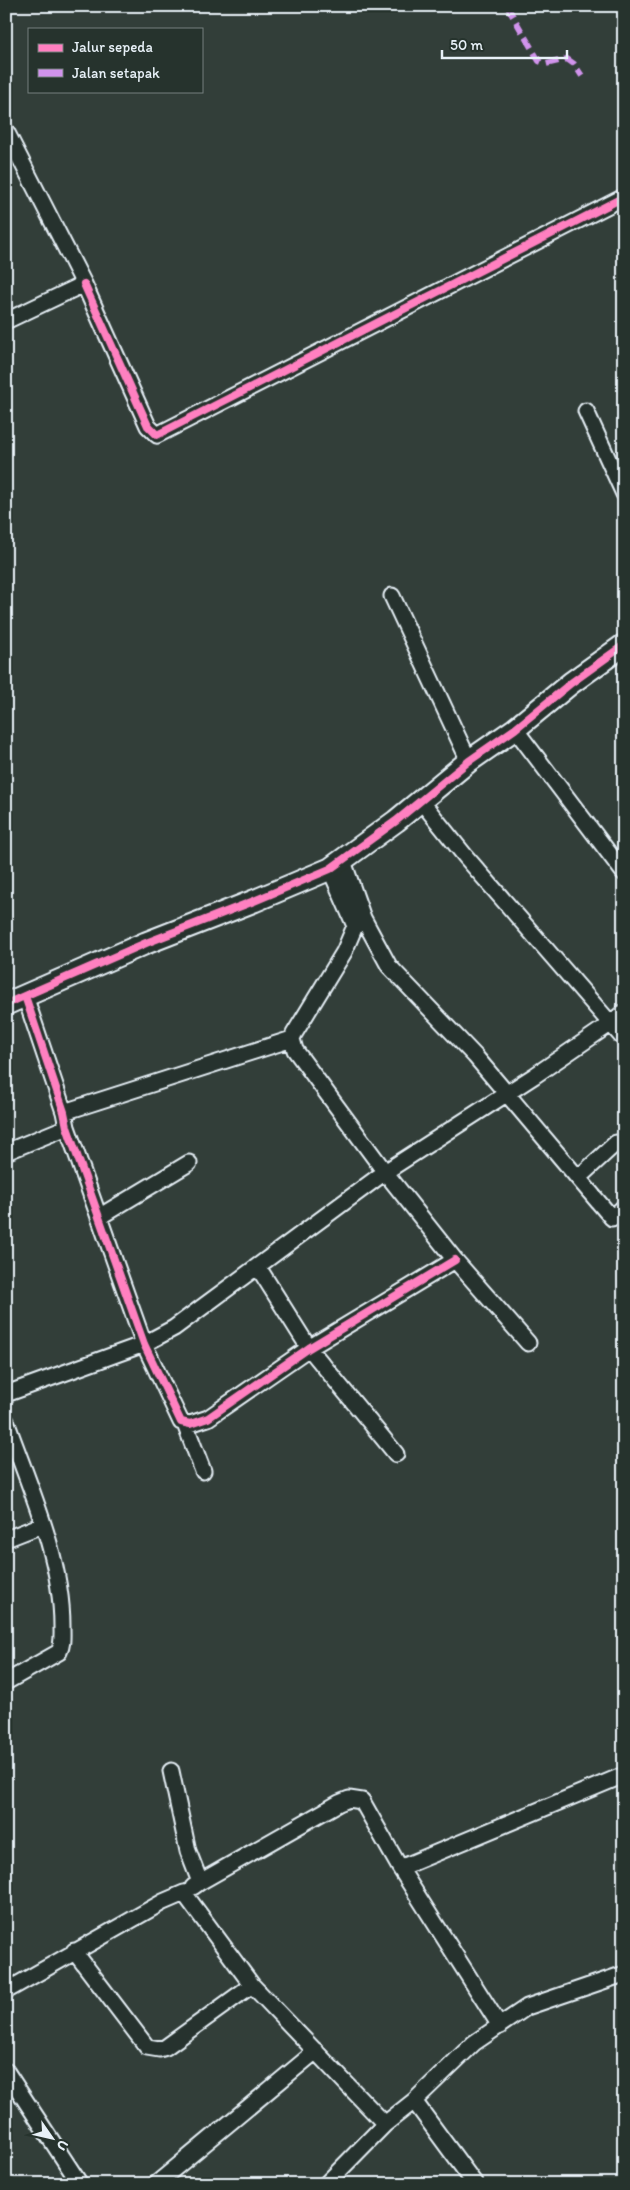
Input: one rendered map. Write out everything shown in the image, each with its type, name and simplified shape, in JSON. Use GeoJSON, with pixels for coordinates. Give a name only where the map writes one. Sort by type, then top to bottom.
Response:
{"type":"FeatureCollection","features":[{"type":"Feature","properties":{"kind":"street"},"geometry":{"type":"LineString","coordinates":[[6,131],[84,284],[148,426],[158,435],[624,197]]}},
{"type":"Feature","properties":{"kind":"street"},"geometry":{"type":"LineString","coordinates":[[6,321],[84,284]]}},
{"type":"Feature","properties":{"kind":"street"},"geometry":{"type":"LineString","coordinates":[[586,410],[624,494]]}},
{"type":"Feature","properties":{"kind":"street"},"geometry":{"type":"LineString","coordinates":[[392,596],[469,760]]}},
{"type":"Feature","properties":{"kind":"street"},"geometry":{"type":"LineString","coordinates":[[203,1471],[185,1424],[178,1419],[144,1344],[65,1119],[16,1000],[146,942],[254,901],[337,865],[421,801],[469,760],[515,729],[571,683],[624,645]]}},
{"type":"Feature","properties":{"kind":"street"},"geometry":{"type":"LineString","coordinates":[[515,729],[624,873]]}},
{"type":"Feature","properties":{"kind":"street"},"geometry":{"type":"LineString","coordinates":[[421,801],[466,857],[624,1039]]}},
{"type":"Feature","properties":{"kind":"street"},"geometry":{"type":"LineString","coordinates":[[6,1152],[65,1119],[292,1040],[344,952],[355,926],[337,865]]}},
{"type":"Feature","properties":{"kind":"street"},"geometry":{"type":"LineString","coordinates":[[337,865],[389,966],[508,1092],[612,1218],[624,1207]]}},
{"type":"Feature","properties":{"kind":"street"},"geometry":{"type":"LineString","coordinates":[[6,1394],[144,1344],[174,1328],[385,1172],[610,1024],[624,1012]]}},
{"type":"Feature","properties":{"kind":"street"},"geometry":{"type":"LineString","coordinates":[[292,1040],[303,1063],[385,1172],[455,1260],[528,1343]]}},
{"type":"Feature","properties":{"kind":"street"},"geometry":{"type":"LineString","coordinates":[[578,1178],[616,1144]]}},
{"type":"Feature","properties":{"kind":"street"},"geometry":{"type":"LineString","coordinates":[[100,1217],[189,1163]]}},
{"type":"Feature","properties":{"kind":"street"},"geometry":{"type":"LineString","coordinates":[[185,1424],[208,1418],[310,1348],[455,1260]]}},
{"type":"Feature","properties":{"kind":"street"},"geometry":{"type":"LineString","coordinates":[[258,1267],[310,1348],[396,1454]]}},
{"type":"Feature","properties":{"kind":"street"},"geometry":{"type":"LineString","coordinates":[[6,1421],[59,1579],[62,1646],[54,1657],[6,1682]]}},
{"type":"Feature","properties":{"kind":"street"},"geometry":{"type":"LineString","coordinates":[[6,1539],[42,1525]]}},
{"type":"Feature","properties":{"kind":"street"},"geometry":{"type":"LineString","coordinates":[[172,1771],[188,1850],[200,1882]]}},
{"type":"Feature","properties":{"kind":"street"},"geometry":{"type":"LineString","coordinates":[[400,1868],[624,1774]]}},
{"type":"Feature","properties":{"kind":"street"},"geometry":{"type":"LineString","coordinates":[[6,1991],[163,1902],[184,1894],[200,1882],[349,1799],[358,1799],[367,1806],[400,1868],[500,2026]]}},
{"type":"Feature","properties":{"kind":"street"},"geometry":{"type":"LineString","coordinates":[[184,1894],[252,1985],[385,2124]]}},
{"type":"Feature","properties":{"kind":"street"},"geometry":{"type":"LineString","coordinates":[[74,1952],[147,2047],[152,2049],[166,2048],[252,1985]]}},
{"type":"Feature","properties":{"kind":"street"},"geometry":{"type":"LineString","coordinates":[[326,2184],[385,2124],[414,2101],[474,2043],[527,2007],[624,1974]]}},
{"type":"Feature","properties":{"kind":"street"},"geometry":{"type":"LineString","coordinates":[[156,2184],[316,2051]]}},
{"type":"Feature","properties":{"kind":"street"},"geometry":{"type":"LineString","coordinates":[[6,2071],[79,2184]]}},
{"type":"Feature","properties":{"kind":"street"},"geometry":{"type":"LineString","coordinates":[[414,2101],[475,2184]]}},
{"type":"Feature","properties":{"kind":"marked path"},"geometry":{"type":"LineString","coordinates":[[507,6],[539,61],[546,64],[567,59],[574,64],[582,76]]}},
{"type":"Feature","properties":{"kind":"cycle path"},"geometry":{"type":"LineString","coordinates":[[84,284],[148,426],[157,435],[624,197]]}},
{"type":"Feature","properties":{"kind":"cycle path"},"geometry":{"type":"LineString","coordinates":[[6,1004],[146,943],[330,869],[396,821],[469,761],[515,729],[571,683],[624,645]]}},
{"type":"Feature","properties":{"kind":"cycle path"},"geometry":{"type":"LineString","coordinates":[[25,996],[64,1112],[67,1127],[144,1344],[181,1422],[190,1424],[208,1418],[309,1348],[455,1260]]}}]}
